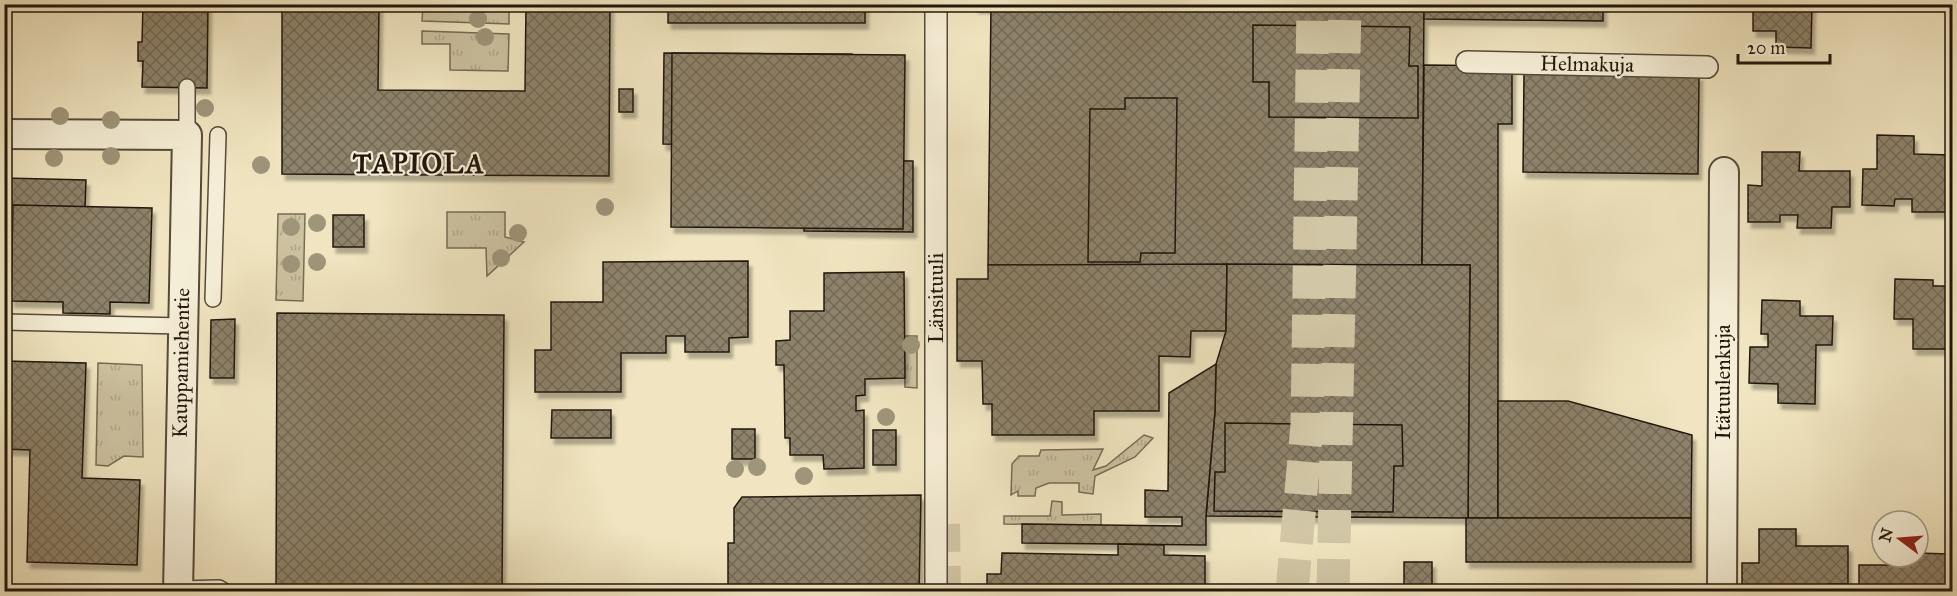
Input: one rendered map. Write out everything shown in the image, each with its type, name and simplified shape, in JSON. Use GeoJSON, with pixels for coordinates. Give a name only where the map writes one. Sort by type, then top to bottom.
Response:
{"type":"FeatureCollection","features":[{"type":"Feature","properties":{"kind":"street","name":"Länsituuli"},"geometry":{"type":"LineString","coordinates":[[936,4],[936,591]]}},
{"type":"Feature","properties":{"kind":"street","name":"Helmakuja"},"geometry":{"type":"LineString","coordinates":[[1467,62],[1707,67]]}},
{"type":"Feature","properties":{"kind":"street"},"geometry":{"type":"LineString","coordinates":[[4,134],[187,135]]}},
{"type":"Feature","properties":{"kind":"street","name":"Kauppamiehentie"},"geometry":{"type":"LineString","coordinates":[[178,590],[187,135]]}},
{"type":"Feature","properties":{"kind":"street","name":"Itätuulenkuja"},"geometry":{"type":"LineString","coordinates":[[1722,591],[1724,172]]}},
{"type":"Feature","properties":{"kind":"lane"},"geometry":{"type":"LineString","coordinates":[[187,135],[188,87]]}},
{"type":"Feature","properties":{"kind":"lane"},"geometry":{"type":"LineString","coordinates":[[213,299],[218,135]]}},
{"type":"Feature","properties":{"kind":"lane"},"geometry":{"type":"LineString","coordinates":[[4,322],[182,326]]}},
{"type":"Feature","properties":{"kind":"lane"},"geometry":{"type":"LineString","coordinates":[[178,590],[219,588],[226,591]]}},
{"type":"Feature","properties":{"kind":"green space"},"geometry":{"type":"Polygon","coordinates":[[[423,4],[509,5],[509,24],[422,21],[423,4]]]}},
{"type":"Feature","properties":{"kind":"green space"},"geometry":{"type":"Polygon","coordinates":[[[422,31],[509,34],[508,71],[450,70],[450,44],[422,44],[422,31]]]}},
{"type":"Feature","properties":{"kind":"green space"},"geometry":{"type":"Polygon","coordinates":[[[447,212],[505,212],[505,237],[524,242],[487,276],[486,248],[447,248],[447,212]]]}},
{"type":"Feature","properties":{"kind":"green space"},"geometry":{"type":"Polygon","coordinates":[[[278,214],[305,214],[303,301],[276,300],[278,214]]]}},
{"type":"Feature","properties":{"kind":"green space"},"geometry":{"type":"Polygon","coordinates":[[[904,336],[917,336],[917,388],[905,387],[904,336]]]}},
{"type":"Feature","properties":{"kind":"green space"},"geometry":{"type":"Polygon","coordinates":[[[98,363],[142,365],[143,457],[124,456],[108,466],[96,465],[98,363]]]}},
{"type":"Feature","properties":{"kind":"green space"},"geometry":{"type":"Polygon","coordinates":[[[1144,435],[1153,438],[1135,457],[1095,476],[1093,494],[1079,492],[1079,483],[1049,483],[1036,488],[1035,496],[1018,496],[1018,491],[1011,495],[1012,464],[1019,456],[1039,456],[1041,450],[1103,449],[1093,470],[1106,466],[1144,435]]]}},
{"type":"Feature","properties":{"kind":"green space"},"geometry":{"type":"Polygon","coordinates":[[[1052,501],[1062,502],[1062,515],[1101,514],[1101,525],[1004,524],[1004,516],[1050,516],[1052,501]]]}},
{"type":"Feature","properties":{"kind":"building"},"geometry":{"type":"Polygon","coordinates":[[[143,4],[208,4],[207,88],[142,87],[143,61],[138,61],[138,42],[142,42],[143,4]]]}},
{"type":"Feature","properties":{"kind":"building"},"geometry":{"type":"Polygon","coordinates":[[[282,4],[379,4],[378,90],[525,91],[526,4],[610,4],[609,176],[282,174],[282,4]]]}},
{"type":"Feature","properties":{"kind":"building"},"geometry":{"type":"Polygon","coordinates":[[[668,4],[865,4],[865,23],[668,23],[668,4]]]}},
{"type":"Feature","properties":{"kind":"building"},"geometry":{"type":"Polygon","coordinates":[[[975,4],[1131,4],[1131,10],[975,7],[975,4]]]}},
{"type":"Feature","properties":{"kind":"building"},"geometry":{"type":"Polygon","coordinates":[[[991,4],[1424,4],[1422,265],[988,265],[991,4]]]}},
{"type":"Feature","properties":{"kind":"building"},"geometry":{"type":"Polygon","coordinates":[[[1424,4],[1603,4],[1603,21],[1424,19],[1424,4]]]}},
{"type":"Feature","properties":{"kind":"building"},"geometry":{"type":"Polygon","coordinates":[[[1753,4],[1812,4],[1811,48],[1776,47],[1776,31],[1753,31],[1753,4]]]}},
{"type":"Feature","properties":{"kind":"building"},"geometry":{"type":"Polygon","coordinates":[[[1253,25],[1410,27],[1409,66],[1418,66],[1418,118],[1269,117],[1269,82],[1253,82],[1253,25]]]}},
{"type":"Feature","properties":{"kind":"building"},"geometry":{"type":"Polygon","coordinates":[[[664,53],[852,54],[851,160],[913,161],[913,232],[804,231],[805,146],[663,144],[664,53]]]}},
{"type":"Feature","properties":{"kind":"building"},"geometry":{"type":"Polygon","coordinates":[[[672,53],[905,55],[903,229],[671,227],[672,53]]]}},
{"type":"Feature","properties":{"kind":"building"},"geometry":{"type":"Polygon","coordinates":[[[1424,65],[1512,66],[1512,124],[1498,124],[1498,518],[1468,518],[1470,265],[1422,265],[1424,65]]]}},
{"type":"Feature","properties":{"kind":"building"},"geometry":{"type":"Polygon","coordinates":[[[1524,74],[1699,75],[1698,174],[1523,172],[1524,74]]]}},
{"type":"Feature","properties":{"kind":"building"},"geometry":{"type":"Polygon","coordinates":[[[619,89],[633,89],[633,112],[619,112],[619,89]]]}},
{"type":"Feature","properties":{"kind":"building"},"geometry":{"type":"Polygon","coordinates":[[[1125,98],[1177,98],[1175,253],[1141,253],[1140,262],[1088,262],[1090,109],[1125,109],[1125,98]]]}},
{"type":"Feature","properties":{"kind":"building"},"geometry":{"type":"Polygon","coordinates":[[[1877,135],[1914,136],[1914,154],[1952,155],[1952,191],[1947,190],[1946,212],[1912,212],[1912,199],[1895,199],[1894,206],[1862,205],[1863,169],[1877,169],[1877,135]]]}},
{"type":"Feature","properties":{"kind":"building"},"geometry":{"type":"Polygon","coordinates":[[[1762,152],[1800,152],[1799,171],[1850,171],[1850,207],[1832,207],[1831,228],[1797,228],[1798,215],[1780,215],[1780,222],[1748,222],[1748,185],[1762,186],[1762,152]]]}},
{"type":"Feature","properties":{"kind":"building"},"geometry":{"type":"Polygon","coordinates":[[[4,178],[86,180],[85,207],[4,205],[4,178]]]}},
{"type":"Feature","properties":{"kind":"building"},"geometry":{"type":"Polygon","coordinates":[[[13,205],[152,208],[149,303],[110,302],[110,314],[63,313],[63,302],[11,301],[13,205]]]}},
{"type":"Feature","properties":{"kind":"building"},"geometry":{"type":"Polygon","coordinates":[[[333,215],[364,215],[364,247],[333,247],[333,215]]]}},
{"type":"Feature","properties":{"kind":"building"},"geometry":{"type":"Polygon","coordinates":[[[748,261],[748,337],[729,338],[729,352],[685,352],[685,336],[666,336],[666,353],[621,353],[621,392],[535,392],[535,350],[551,350],[551,302],[603,302],[603,262],[748,261]]]}},
{"type":"Feature","properties":{"kind":"building"},"geometry":{"type":"Polygon","coordinates":[[[1227,264],[1226,331],[1191,331],[1190,357],[1159,356],[1159,411],[1094,411],[1094,435],[992,435],[992,404],[983,404],[982,361],[957,361],[957,279],[988,279],[988,265],[1227,264]]]}},
{"type":"Feature","properties":{"kind":"building"},"geometry":{"type":"Polygon","coordinates":[[[1227,264],[1470,265],[1468,518],[1206,516],[1215,411],[1216,364],[1226,331],[1227,264]]]}},
{"type":"Feature","properties":{"kind":"building"},"geometry":{"type":"Polygon","coordinates":[[[1948,269],[1952,269],[1950,349],[1913,349],[1913,319],[1894,319],[1895,279],[1933,280],[1933,286],[1948,286],[1948,269]]]}},
{"type":"Feature","properties":{"kind":"building"},"geometry":{"type":"Polygon","coordinates":[[[904,272],[905,378],[865,379],[865,395],[856,396],[856,411],[864,410],[864,468],[824,469],[823,455],[790,455],[790,438],[785,438],[784,365],[776,365],[776,341],[790,340],[790,311],[824,311],[824,273],[904,272]]]}},
{"type":"Feature","properties":{"kind":"building"},"geometry":{"type":"Polygon","coordinates":[[[1762,300],[1800,301],[1800,316],[1833,316],[1832,345],[1816,345],[1815,404],[1778,403],[1778,384],[1749,383],[1750,347],[1768,347],[1768,334],[1761,334],[1762,300]]]}},
{"type":"Feature","properties":{"kind":"building"},"geometry":{"type":"Polygon","coordinates":[[[277,313],[504,315],[502,592],[276,592],[277,313]]]}},
{"type":"Feature","properties":{"kind":"building"},"geometry":{"type":"Polygon","coordinates":[[[235,319],[234,378],[210,378],[211,320],[235,319]]]}},
{"type":"Feature","properties":{"kind":"building"},"geometry":{"type":"Polygon","coordinates":[[[4,361],[86,363],[82,478],[140,480],[137,565],[27,562],[30,450],[4,449],[4,361]]]}},
{"type":"Feature","properties":{"kind":"building"},"geometry":{"type":"Polygon","coordinates":[[[1216,364],[1206,545],[1022,543],[1022,524],[1182,526],[1182,517],[1145,517],[1145,490],[1168,491],[1169,393],[1216,364]]]}},
{"type":"Feature","properties":{"kind":"building"},"geometry":{"type":"Polygon","coordinates":[[[1498,401],[1568,401],[1692,435],[1691,518],[1498,518],[1498,401]]]}},
{"type":"Feature","properties":{"kind":"building"},"geometry":{"type":"Polygon","coordinates":[[[552,410],[611,410],[611,438],[551,438],[552,410]]]}},
{"type":"Feature","properties":{"kind":"building"},"geometry":{"type":"Polygon","coordinates":[[[1225,423],[1402,425],[1403,466],[1394,466],[1393,512],[1214,511],[1215,472],[1225,472],[1225,423]]]}},
{"type":"Feature","properties":{"kind":"building"},"geometry":{"type":"Polygon","coordinates":[[[732,429],[755,429],[755,459],[732,459],[732,429]]]}},
{"type":"Feature","properties":{"kind":"building"},"geometry":{"type":"Polygon","coordinates":[[[873,430],[896,430],[896,465],[873,465],[873,430]]]}},
{"type":"Feature","properties":{"kind":"building"},"geometry":{"type":"Polygon","coordinates":[[[921,495],[919,592],[728,592],[728,543],[734,543],[734,508],[742,497],[921,495]]]}},
{"type":"Feature","properties":{"kind":"building"},"geometry":{"type":"Polygon","coordinates":[[[1466,518],[1691,518],[1691,562],[1466,562],[1466,518]]]}},
{"type":"Feature","properties":{"kind":"building"},"geometry":{"type":"Polygon","coordinates":[[[1759,529],[1796,529],[1796,546],[1848,546],[1848,584],[1829,584],[1829,592],[1742,592],[1742,563],[1759,563],[1759,529]]]}},
{"type":"Feature","properties":{"kind":"building"},"geometry":{"type":"Polygon","coordinates":[[[1118,544],[1164,545],[1164,555],[1205,556],[1205,592],[987,592],[987,574],[1001,574],[1002,553],[1118,555],[1118,544]]]}},
{"type":"Feature","properties":{"kind":"building"},"geometry":{"type":"Polygon","coordinates":[[[1930,553],[1947,554],[1946,580],[1952,580],[1952,592],[1859,592],[1859,565],[1870,565],[1870,569],[1930,569],[1930,553]]]}},
{"type":"Feature","properties":{"kind":"building"},"geometry":{"type":"Polygon","coordinates":[[[1404,562],[1432,562],[1432,592],[1404,592],[1404,562]]]}},
{"type":"Feature","properties":{"kind":"tunnel"},"geometry":{"type":"LineString","coordinates":[[1292,592],[1307,425],[1313,4]]}},
{"type":"Feature","properties":{"kind":"tunnel"},"geometry":{"type":"LineString","coordinates":[[1333,592],[1345,4]]}},
{"type":"Feature","properties":{"kind":"tunnel"},"geometry":{"type":"LineString","coordinates":[[946,524],[947,592]]}},
{"type":"Feature","properties":{"kind":"district","name":"TAPIOLA"},"geometry":{"type":"Point","coordinates":[419,164]}}]}
